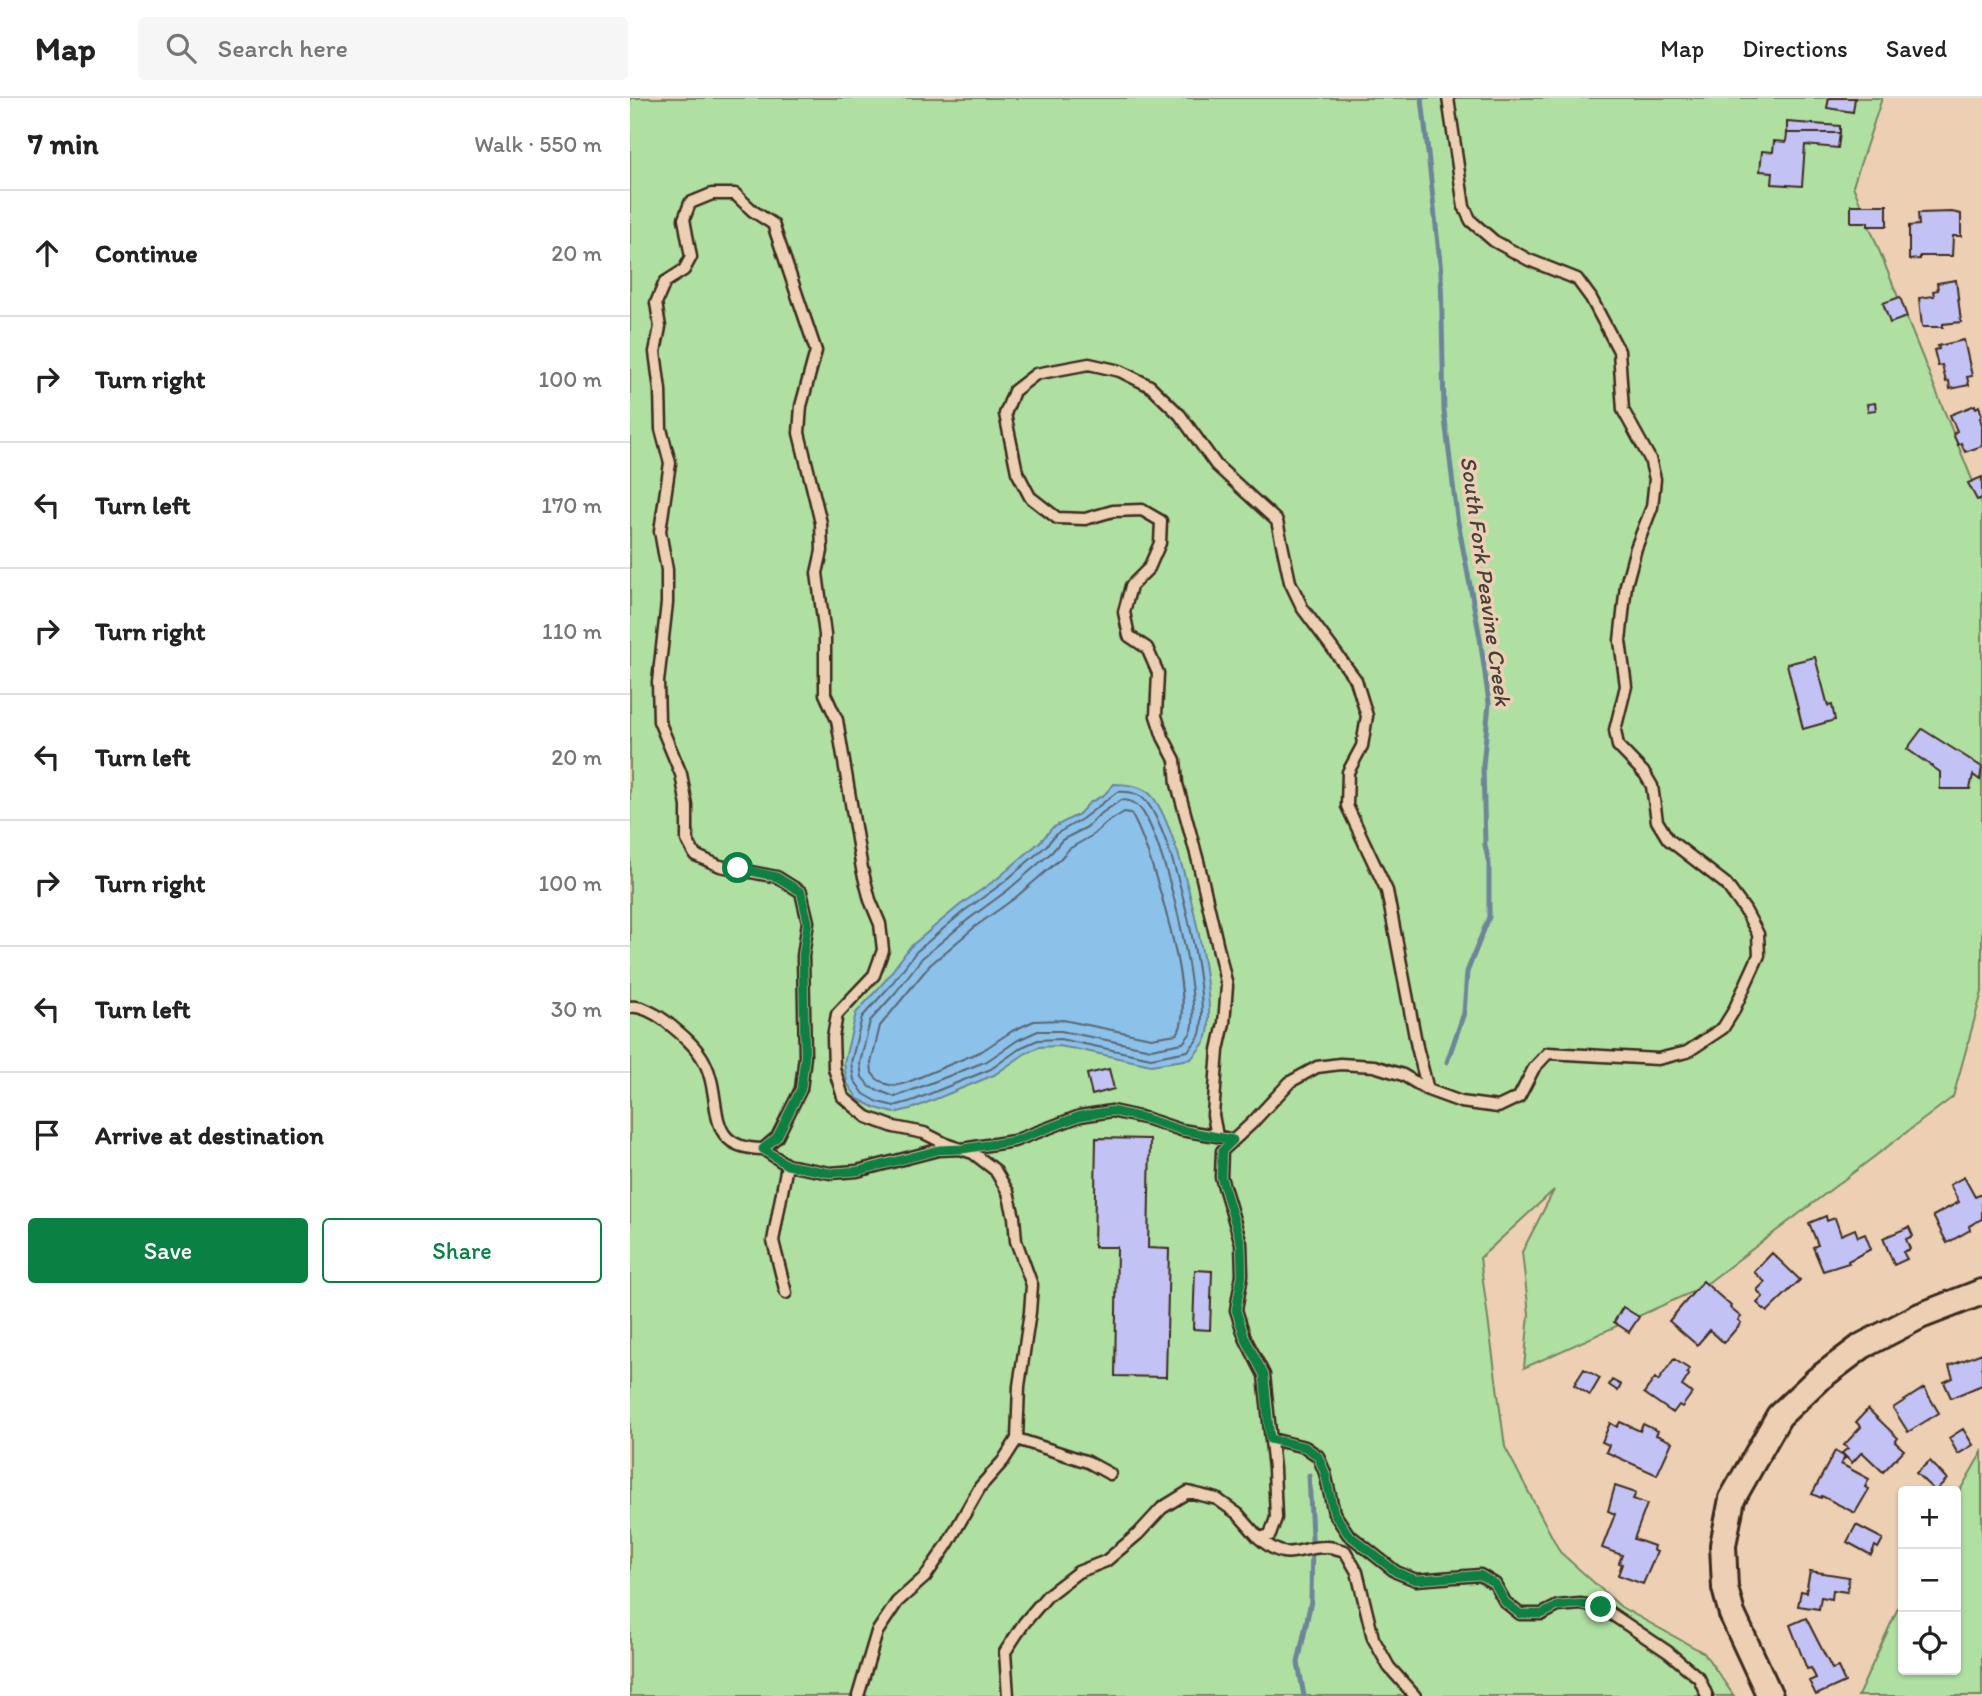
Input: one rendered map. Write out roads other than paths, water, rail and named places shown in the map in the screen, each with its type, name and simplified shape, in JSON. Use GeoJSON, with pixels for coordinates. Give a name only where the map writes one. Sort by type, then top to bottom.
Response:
{"type":"FeatureCollection","features":[{"type":"Feature","properties":{"kind":"street"},"geometry":{"type":"LineString","coordinates":[[1770,1696],[1732,1615],[1725,1588],[1723,1545],[1732,1499],[1779,1416],[1817,1380],[1862,1346],[1920,1316],[1982,1292]]}},
{"type":"Feature","properties":{"kind":"lane"},"geometry":{"type":"LineString","coordinates":[[1259,1538],[1270,1535],[1276,1518],[1274,1469],[1264,1375],[1245,1338],[1236,1310],[1242,1275],[1241,1243],[1221,1177],[1222,1151],[1290,1082],[1317,1067],[1340,1064],[1374,1066],[1403,1075],[1428,1090],[1461,1102],[1498,1107],[1519,1097],[1534,1068],[1548,1053],[1658,1059],[1687,1052],[1723,1028],[1734,1012],[1759,955],[1758,934],[1745,910],[1726,884],[1668,839],[1657,821],[1652,786],[1645,774],[1618,746],[1615,730],[1626,687],[1620,641],[1626,585],[1636,548],[1652,507],[1654,479],[1650,459],[1623,410],[1619,351],[1591,298],[1577,279],[1529,260],[1494,241],[1471,221],[1464,207],[1448,98]]}},
{"type":"Feature","properties":{"kind":"lane"},"geometry":{"type":"LineString","coordinates":[[763,1149],[777,1137],[801,1089],[805,1056],[803,956],[808,922],[801,892],[777,877],[720,866],[695,855],[687,840],[687,806],[681,774],[659,721],[658,682],[667,603],[667,570],[660,531],[670,463],[661,429],[655,352],[660,327],[656,303],[664,282],[684,270],[691,257],[684,219],[690,203],[712,194],[735,194],[753,211],[774,225],[816,351],[801,406],[799,433],[821,523],[822,551],[817,573],[825,635],[825,694],[837,720],[862,869],[880,924],[883,950],[874,975],[837,1014],[833,1037],[834,1068],[843,1097],[867,1117],[894,1127],[924,1132],[973,1153],[995,1170],[1008,1192],[1016,1241],[1032,1285],[1019,1386],[1017,1439],[981,1487],[925,1577],[897,1602],[877,1632],[858,1696]]}},
{"type":"Feature","properties":{"kind":"lane"},"geometry":{"type":"LineString","coordinates":[[1217,1136],[1213,1115],[1227,986],[1177,784],[1175,760],[1156,716],[1158,673],[1147,648],[1129,636],[1124,612],[1131,586],[1149,568],[1160,542],[1161,521],[1142,510],[1113,511],[1085,519],[1057,518],[1030,497],[1017,472],[1005,414],[1014,391],[1036,374],[1089,364],[1120,370],[1150,386],[1180,415],[1216,466],[1277,521],[1290,582],[1303,609],[1356,680],[1367,716],[1362,746],[1348,772],[1347,806],[1387,891],[1428,1090]]}},
{"type":"Feature","properties":{"kind":"lane"},"geometry":{"type":"LineString","coordinates":[[632,1004],[660,1016],[685,1037],[705,1062],[715,1092],[715,1117],[727,1138],[744,1149],[763,1149],[787,1165],[830,1173],[858,1171],[939,1150],[1014,1141],[1080,1116],[1112,1111],[1181,1130],[1233,1140]]}},
{"type":"Feature","properties":{"kind":"lane"},"geometry":{"type":"LineString","coordinates":[[786,1293],[774,1241],[787,1165]]}},
{"type":"Feature","properties":{"kind":"lane"},"geometry":{"type":"LineString","coordinates":[[1017,1439],[1088,1462],[1110,1474]]}},
{"type":"Feature","properties":{"kind":"lane"},"geometry":{"type":"LineString","coordinates":[[1270,1439],[1305,1447],[1318,1456],[1325,1473],[1334,1513],[1348,1534],[1396,1572],[1416,1580],[1480,1575],[1495,1584],[1505,1602],[1520,1614],[1542,1614],[1558,1606],[1580,1604],[1601,1607],[1668,1652],[1699,1678],[1707,1696]]}},
{"type":"Feature","properties":{"kind":"lane"},"geometry":{"type":"LineString","coordinates":[[1008,1696],[1005,1652],[1024,1623],[1048,1595],[1078,1572],[1106,1561],[1138,1534],[1162,1508],[1188,1492],[1217,1499],[1238,1514],[1259,1538],[1280,1552],[1329,1547],[1345,1551],[1357,1572],[1373,1638],[1389,1667],[1415,1696]]}},
{"type":"Feature","properties":{"kind":"water"},"geometry":{"type":"Polygon","coordinates":[[[1114,784],[1137,787],[1150,794],[1173,838],[1194,911],[1207,987],[1207,1037],[1200,1049],[1191,1059],[1151,1065],[1058,1046],[1039,1047],[994,1075],[914,1108],[894,1113],[858,1099],[847,1083],[844,1063],[856,1013],[910,947],[960,905],[998,878],[1052,828],[1079,814],[1114,784]]]}},
{"type":"Feature","properties":{"kind":"waterway","name":"South Fork Peavine Creek"},"geometry":{"type":"LineString","coordinates":[[1422,98],[1441,272],[1444,411],[1457,517],[1480,638],[1489,703],[1483,766],[1485,845],[1489,864],[1489,917],[1467,972],[1464,1013],[1447,1062]]}},
{"type":"Feature","properties":{"kind":"waterway","name":"South Fork Peavine Creek"},"geometry":{"type":"LineString","coordinates":[[1304,1696],[1298,1663],[1311,1601],[1309,1475]]}}]}
